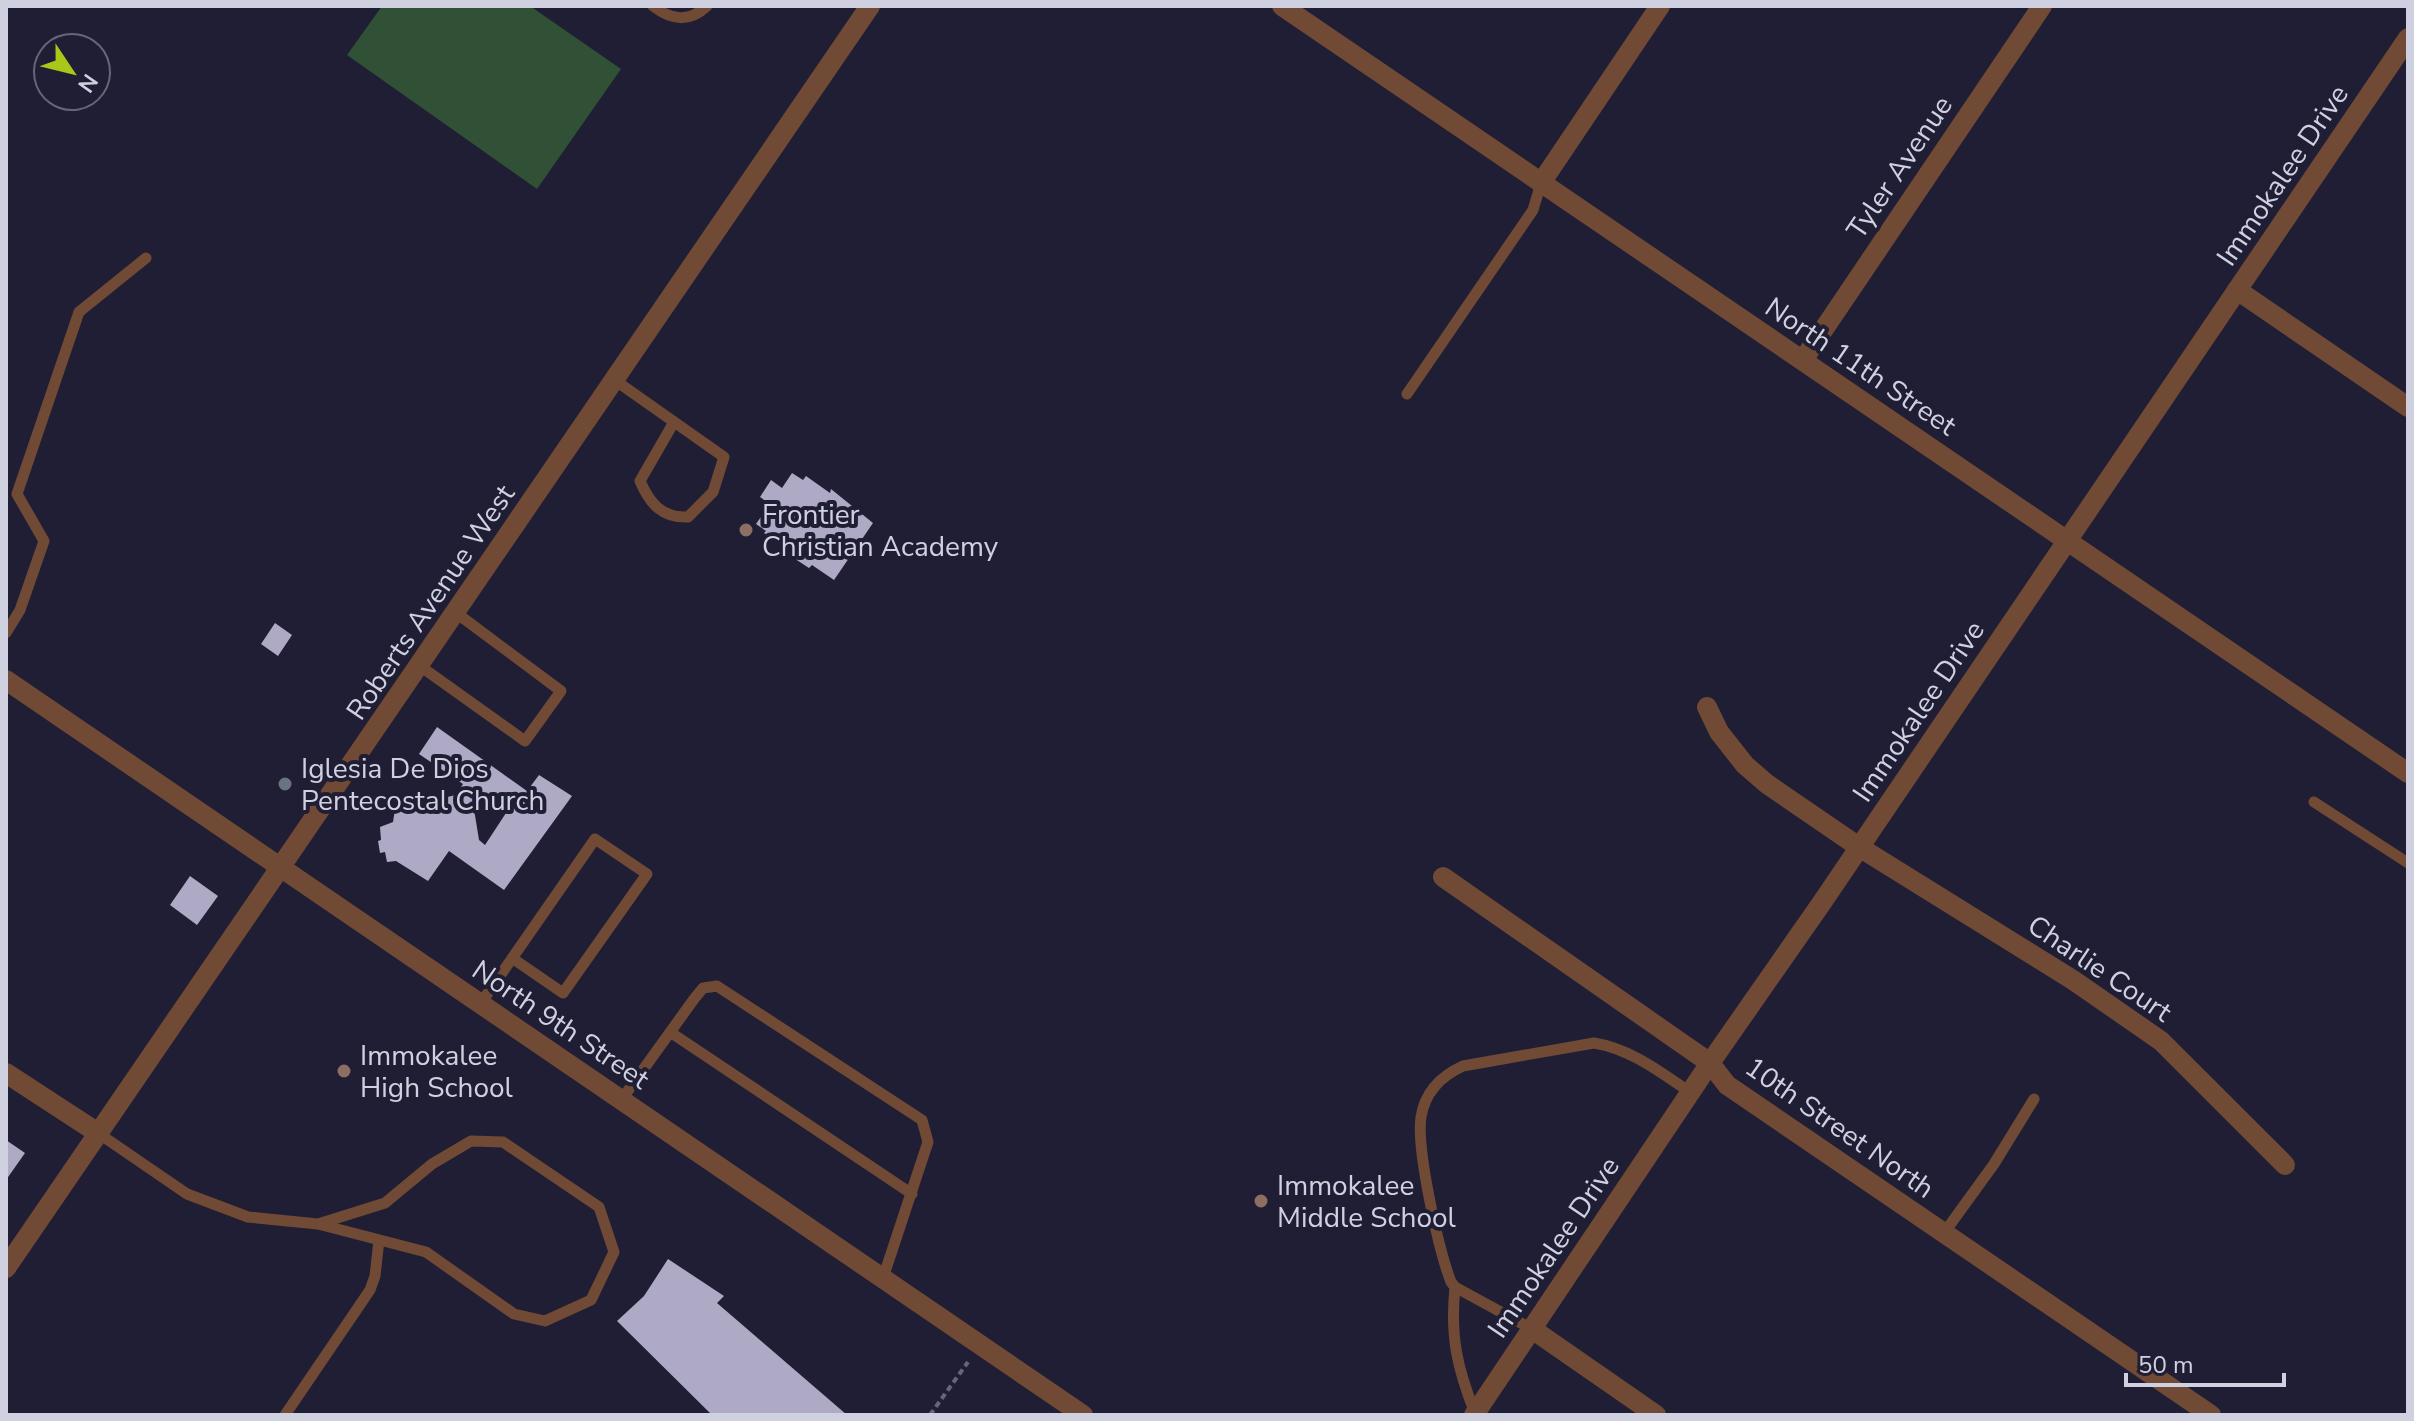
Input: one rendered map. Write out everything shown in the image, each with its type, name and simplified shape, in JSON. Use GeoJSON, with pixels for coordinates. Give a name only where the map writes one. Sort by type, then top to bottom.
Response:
{"type":"FeatureCollection","features":[{"type":"Feature","properties":{"kind":"street","name":"Roberts Avenue West"},"geometry":{"type":"LineString","coordinates":[[6,1268],[870,6]]}},
{"type":"Feature","properties":{"kind":"street","name":"North 11th Street"},"geometry":{"type":"LineString","coordinates":[[1282,6],[2408,773]]}},
{"type":"Feature","properties":{"kind":"street"},"geometry":{"type":"LineString","coordinates":[[1541,183],[1660,6]]}},
{"type":"Feature","properties":{"kind":"street","name":"Tyler Avenue"},"geometry":{"type":"LineString","coordinates":[[1803,360],[2042,6]]}},
{"type":"Feature","properties":{"kind":"street","name":"Immokalee Drive"},"geometry":{"type":"LineString","coordinates":[[1474,1414],[2408,38]]}},
{"type":"Feature","properties":{"kind":"street"},"geometry":{"type":"LineString","coordinates":[[2237,290],[2408,407]]}},
{"type":"Feature","properties":{"kind":"street","name":"North 9th Street"},"geometry":{"type":"LineString","coordinates":[[6,680],[883,1278],[1071,1411]]}},
{"type":"Feature","properties":{"kind":"street","name":"Charlie Court"},"geometry":{"type":"LineString","coordinates":[[1707,707],[1719,732],[1745,765],[1767,784],[1859,847],[2073,980],[2161,1041],[2285,1165]]}},
{"type":"Feature","properties":{"kind":"street","name":"10th Street North"},"geometry":{"type":"LineString","coordinates":[[1443,877],[1710,1063],[1727,1085],[2211,1415]]}},
{"type":"Feature","properties":{"kind":"street"},"geometry":{"type":"LineString","coordinates":[[6,1073],[98,1133]]}},
{"type":"Feature","properties":{"kind":"street"},"geometry":{"type":"LineString","coordinates":[[1532,1329],[1656,1415]]}},
{"type":"Feature","properties":{"kind":"lane"},"geometry":{"type":"LineString","coordinates":[[653,6],[668,17],[687,19],[707,6]]}},
{"type":"Feature","properties":{"kind":"lane"},"geometry":{"type":"LineString","coordinates":[[1407,394],[1533,210],[1541,183]]}},
{"type":"Feature","properties":{"kind":"lane"},"geometry":{"type":"LineString","coordinates":[[6,633],[20,610],[44,541],[17,494],[79,312],[146,258]]}},
{"type":"Feature","properties":{"kind":"lane"},"geometry":{"type":"LineString","coordinates":[[616,381],[724,457],[713,492],[688,517],[672,518],[649,502],[640,481],[674,422]]}},
{"type":"Feature","properties":{"kind":"lane"},"geometry":{"type":"LineString","coordinates":[[420,666],[525,741],[561,691],[455,612]]}},
{"type":"Feature","properties":{"kind":"lane"},"geometry":{"type":"LineString","coordinates":[[2314,802],[2408,863]]}},
{"type":"Feature","properties":{"kind":"lane"},"geometry":{"type":"LineString","coordinates":[[481,1003],[512,958],[595,839],[647,874],[563,993],[512,958]]}},
{"type":"Feature","properties":{"kind":"lane"},"geometry":{"type":"LineString","coordinates":[[622,1099],[703,988],[717,986],[922,1120],[928,1142],[883,1278]]}},
{"type":"Feature","properties":{"kind":"lane"},"geometry":{"type":"LineString","coordinates":[[670,1032],[912,1194]]}},
{"type":"Feature","properties":{"kind":"lane"},"geometry":{"type":"LineString","coordinates":[[1474,1414],[1461,1378],[1453,1341],[1451,1320],[1455,1287],[1441,1249],[1421,1139],[1421,1116],[1435,1084],[1447,1073],[1463,1066],[1594,1043],[1612,1046],[1642,1060],[1690,1092]]}},
{"type":"Feature","properties":{"kind":"lane"},"geometry":{"type":"LineString","coordinates":[[1944,1233],[1994,1164],[2034,1099]]}},
{"type":"Feature","properties":{"kind":"lane"},"geometry":{"type":"LineString","coordinates":[[98,1133],[187,1194],[248,1217],[318,1224],[426,1252],[514,1314],[545,1321],[591,1300],[614,1252],[599,1207],[503,1142],[471,1141],[432,1164],[385,1203],[318,1224]]}},
{"type":"Feature","properties":{"kind":"lane"},"geometry":{"type":"LineString","coordinates":[[285,1415],[370,1290],[375,1276],[379,1240]]}},
{"type":"Feature","properties":{"kind":"lane"},"geometry":{"type":"LineString","coordinates":[[1455,1287],[1532,1329]]}},
{"type":"Feature","properties":{"kind":"path"},"geometry":{"type":"LineString","coordinates":[[932,1414],[974,1353]]}},
{"type":"Feature","properties":{"kind":"green space"},"geometry":{"type":"Polygon","coordinates":[[[382,6],[530,6],[621,69],[537,189],[347,55],[382,6]]]}},
{"type":"Feature","properties":{"kind":"building","name":"Frontier Christian Academy"},"geometry":{"type":"Polygon","coordinates":[[[792,473],[803,480],[806,476],[830,493],[831,489],[873,523],[834,580],[786,553],[788,550],[756,524],[770,504],[760,497],[771,480],[782,488],[792,473]]]}},
{"type":"Feature","properties":{"kind":"building"},"geometry":{"type":"Polygon","coordinates":[[[275,623],[292,635],[278,656],[261,644],[275,623]]]}},
{"type":"Feature","properties":{"kind":"building"},"geometry":{"type":"Polygon","coordinates":[[[437,727],[527,791],[539,775],[572,796],[504,890],[449,851],[428,881],[396,861],[387,862],[385,852],[380,853],[380,827],[393,822],[395,809],[456,795],[463,784],[419,754],[437,727]],[[482,798],[474,809],[479,840],[485,845],[506,813],[482,798]]]}},
{"type":"Feature","properties":{"kind":"building"},"geometry":{"type":"Polygon","coordinates":[[[190,876],[218,896],[197,925],[170,905],[190,876]]]}},
{"type":"Feature","properties":{"kind":"building"},"geometry":{"type":"Polygon","coordinates":[[[6,1140],[25,1153],[6,1180],[6,1140]]]}},
{"type":"Feature","properties":{"kind":"building"},"geometry":{"type":"Polygon","coordinates":[[[668,1259],[724,1296],[717,1303],[847,1415],[712,1415],[617,1321],[644,1296],[668,1259]]]}},
{"type":"Feature","properties":{"kind":"place","name":"Frontier Christian Academy"},"geometry":{"type":"Point","coordinates":[746,530]}},
{"type":"Feature","properties":{"kind":"place","name":"Iglesia De Dios Pentecostal Church"},"geometry":{"type":"Point","coordinates":[285,784]}},
{"type":"Feature","properties":{"kind":"place","name":"Immokalee High School"},"geometry":{"type":"Point","coordinates":[344,1071]}},
{"type":"Feature","properties":{"kind":"place","name":"Immokalee Middle School"},"geometry":{"type":"Point","coordinates":[1261,1201]}}]}
